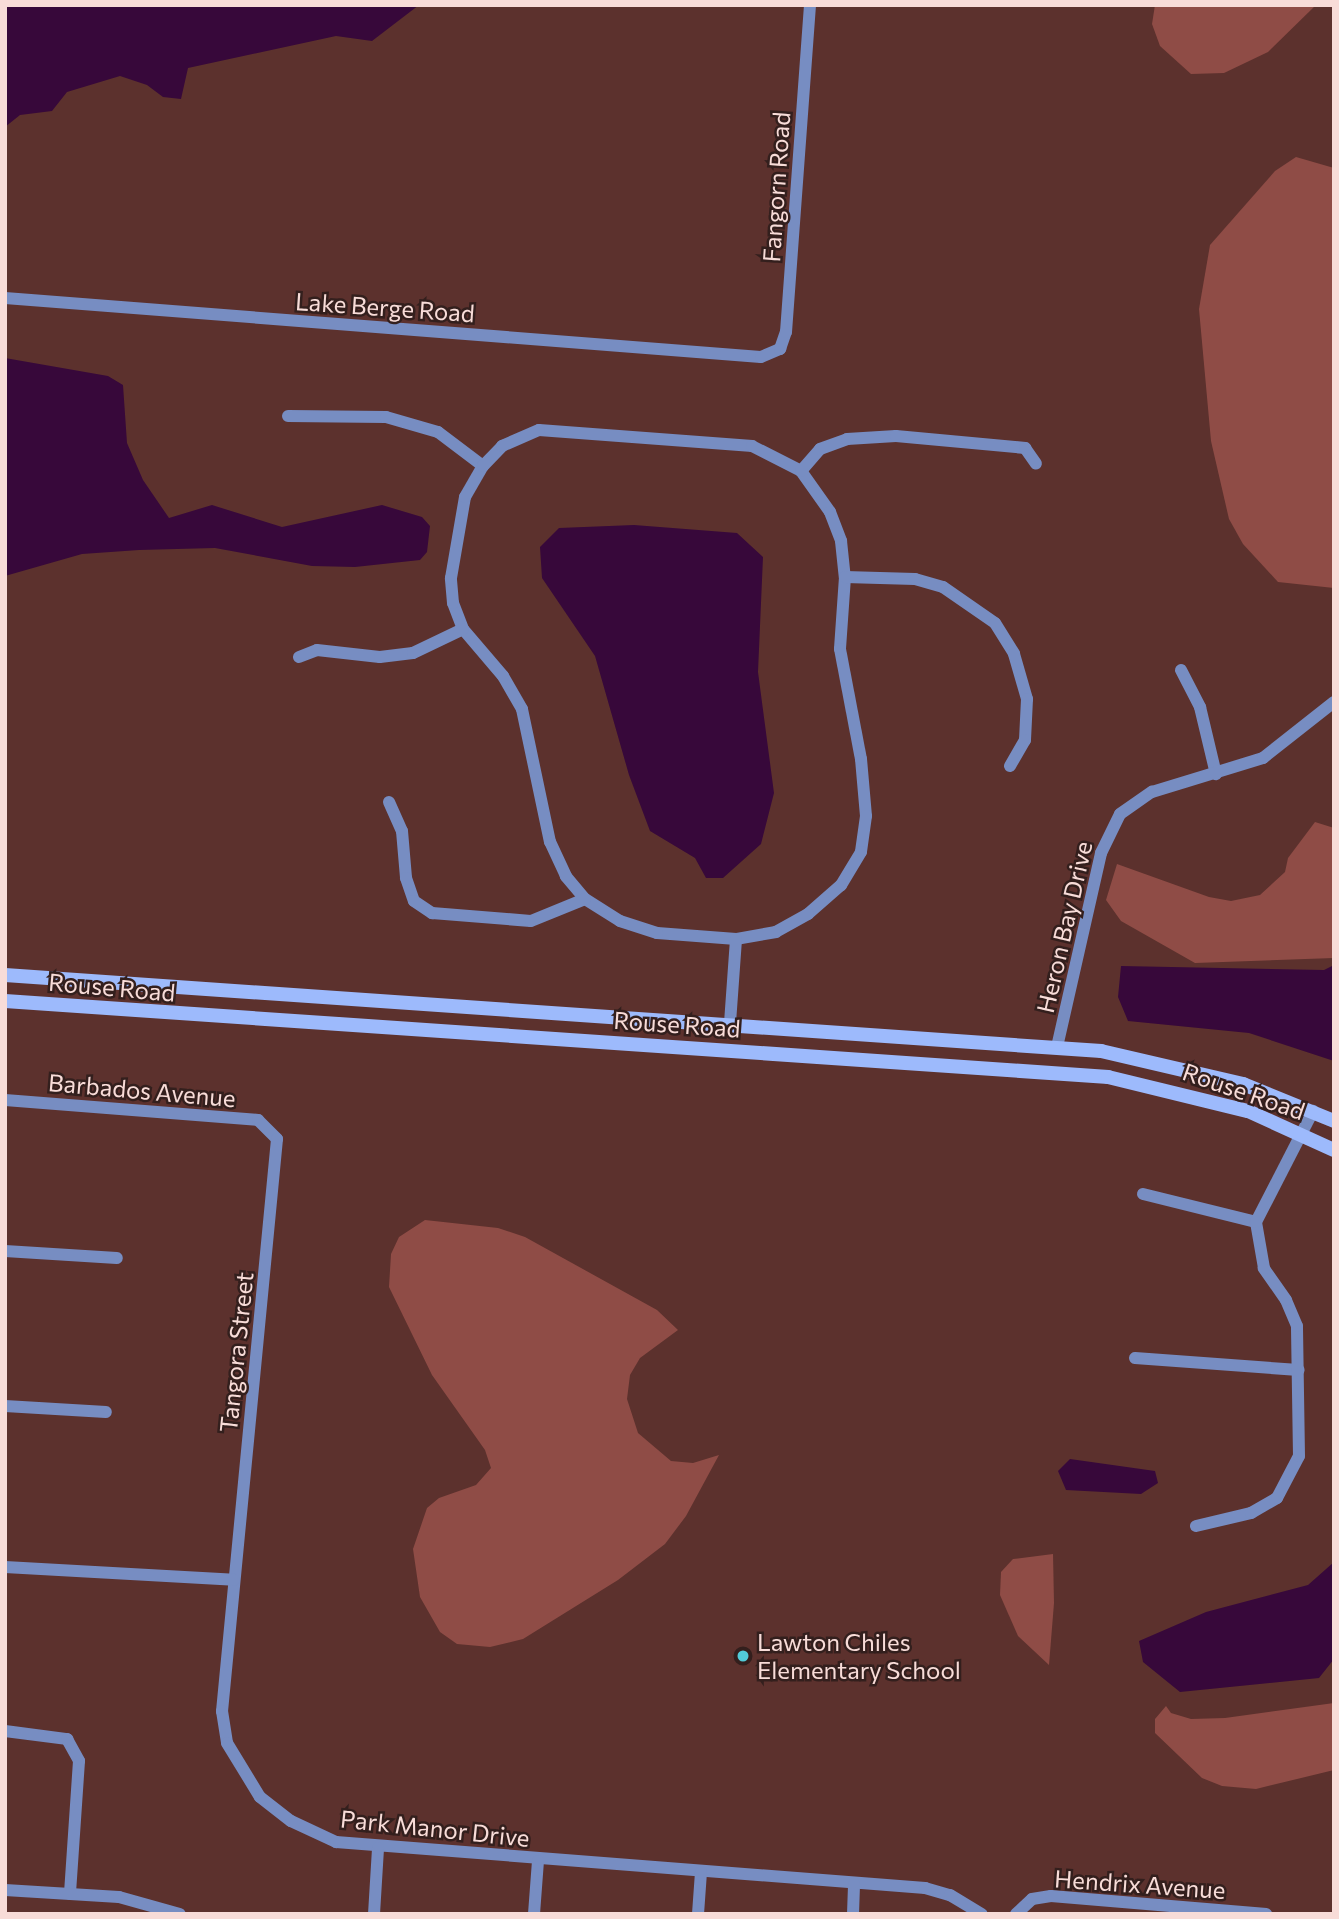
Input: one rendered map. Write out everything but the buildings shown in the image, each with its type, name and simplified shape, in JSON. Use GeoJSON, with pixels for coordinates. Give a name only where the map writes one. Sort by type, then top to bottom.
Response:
{"type":"FeatureCollection","features":[{"type":"Feature","properties":{"kind":"street","name":"Fangorn Road"},"geometry":{"type":"LineString","coordinates":[[761,357],[780,349],[786,332],[810,5]]}},
{"type":"Feature","properties":{"kind":"street","name":"Lake Berge Road"},"geometry":{"type":"LineString","coordinates":[[5,298],[761,357]]}},
{"type":"Feature","properties":{"kind":"street"},"geometry":{"type":"LineString","coordinates":[[288,416],[386,416],[438,432],[483,466]]}},
{"type":"Feature","properties":{"kind":"street"},"geometry":{"type":"LineString","coordinates":[[538,430],[752,446],[801,471],[830,512],[841,541],[845,577],[840,649],[862,759],[866,816],[861,852],[841,885],[808,914],[776,932],[736,939],[657,933],[620,921],[585,899],[566,876],[550,842],[522,709],[503,676],[463,629],[453,603],[455,543],[465,496],[483,466],[502,446],[538,430]]}},
{"type":"Feature","properties":{"kind":"street"},"geometry":{"type":"LineString","coordinates":[[801,471],[820,449],[847,439],[896,436],[1025,448],[1036,464]]}},
{"type":"Feature","properties":{"kind":"street"},"geometry":{"type":"LineString","coordinates":[[845,577],[915,579],[943,587],[995,623],[1014,654],[1027,699],[1025,740],[1010,766]]}},
{"type":"Feature","properties":{"kind":"street"},"geometry":{"type":"LineString","coordinates":[[299,657],[317,650],[380,657],[413,653],[463,629]]}},
{"type":"Feature","properties":{"kind":"street"},"geometry":{"type":"LineString","coordinates":[[1181,670],[1200,707],[1216,774]]}},
{"type":"Feature","properties":{"kind":"street","name":"Heron Bay Drive"},"geometry":{"type":"LineString","coordinates":[[1058,1047],[1111,827],[1135,800],[1263,758],[1334,702]]}},
{"type":"Feature","properties":{"kind":"street"},"geometry":{"type":"LineString","coordinates":[[389,802],[402,831],[407,878],[414,901],[432,913],[530,921],[585,899]]}},
{"type":"Feature","properties":{"kind":"street"},"geometry":{"type":"LineString","coordinates":[[730,1023],[736,939]]}},
{"type":"Feature","properties":{"kind":"street","name":"Rouse Road"},"geometry":{"type":"LineString","coordinates":[[5,975],[1058,1047],[1170,1063],[1243,1084],[1334,1121]]}},
{"type":"Feature","properties":{"kind":"street","name":"Rouse Road"},"geometry":{"type":"LineString","coordinates":[[5,1001],[1108,1077],[1210,1099],[1302,1134],[1334,1150]]}},
{"type":"Feature","properties":{"kind":"street","name":"Barbados Avenue"},"geometry":{"type":"LineString","coordinates":[[5,1100],[258,1120],[272,1130]]}},
{"type":"Feature","properties":{"kind":"street"},"geometry":{"type":"LineString","coordinates":[[1196,1526],[1251,1513],[1277,1497],[1292,1476],[1299,1456],[1297,1326],[1286,1300],[1264,1268],[1256,1222],[1313,1111]]}},
{"type":"Feature","properties":{"kind":"street","name":"Tangora Street"},"geometry":{"type":"LineString","coordinates":[[234,1580],[279,1149],[272,1130]]}},
{"type":"Feature","properties":{"kind":"street"},"geometry":{"type":"LineString","coordinates":[[1143,1194],[1256,1222]]}},
{"type":"Feature","properties":{"kind":"street"},"geometry":{"type":"LineString","coordinates":[[5,1251],[117,1258]]}},
{"type":"Feature","properties":{"kind":"street"},"geometry":{"type":"LineString","coordinates":[[1135,1358],[1299,1370]]}},
{"type":"Feature","properties":{"kind":"street"},"geometry":{"type":"LineString","coordinates":[[5,1406],[106,1412]]}},
{"type":"Feature","properties":{"kind":"street"},"geometry":{"type":"LineString","coordinates":[[5,1567],[234,1580]]}},
{"type":"Feature","properties":{"kind":"street","name":"Park Manor Drive"},"geometry":{"type":"LineString","coordinates":[[234,1580],[222,1711],[227,1743],[242,1774],[260,1797],[290,1821],[336,1842],[538,1861],[925,1888],[950,1895],[982,1914]]}},
{"type":"Feature","properties":{"kind":"street"},"geometry":{"type":"LineString","coordinates":[[5,1731],[67,1739],[79,1761],[70,1894]]}},
{"type":"Feature","properties":{"kind":"street"},"geometry":{"type":"LineString","coordinates":[[374,1914],[378,1848]]}},
{"type":"Feature","properties":{"kind":"street"},"geometry":{"type":"LineString","coordinates":[[534,1914],[538,1861]]}},
{"type":"Feature","properties":{"kind":"street"},"geometry":{"type":"LineString","coordinates":[[698,1914],[701,1872]]}},
{"type":"Feature","properties":{"kind":"street"},"geometry":{"type":"LineString","coordinates":[[853,1914],[854,1884]]}},
{"type":"Feature","properties":{"kind":"street"},"geometry":{"type":"LineString","coordinates":[[5,1890],[149,1902],[180,1914]]}},
{"type":"Feature","properties":{"kind":"street","name":"Hendrix Avenue"},"geometry":{"type":"LineString","coordinates":[[1016,1914],[1032,1899],[1051,1896],[1266,1914]]}},
{"type":"Feature","properties":{"kind":"shaded area"},"geometry":{"type":"Polygon","coordinates":[[[5,5],[419,5],[372,41],[336,36],[188,68],[181,99],[163,97],[147,85],[120,76],[67,92],[52,111],[20,115],[5,127],[5,5]]]}},
{"type":"Feature","properties":{"kind":"shaded area"},"geometry":{"type":"Polygon","coordinates":[[[1155,5],[1316,5],[1268,52],[1224,73],[1191,74],[1160,46],[1152,24],[1155,5]]]}},
{"type":"Feature","properties":{"kind":"shaded area"},"geometry":{"type":"Polygon","coordinates":[[[1296,157],[1334,168],[1334,588],[1278,582],[1243,544],[1229,519],[1211,441],[1199,309],[1210,245],[1275,171],[1296,157]]]}},
{"type":"Feature","properties":{"kind":"shaded area"},"geometry":{"type":"Polygon","coordinates":[[[5,358],[108,376],[123,385],[127,443],[143,480],[169,518],[212,505],[282,527],[382,505],[422,517],[430,526],[427,552],[420,560],[355,567],[312,566],[215,548],[139,550],[82,554],[5,576],[5,358]]]}},
{"type":"Feature","properties":{"kind":"shaded area"},"geometry":{"type":"Polygon","coordinates":[[[634,525],[737,533],[763,557],[758,672],[774,793],[761,844],[723,878],[706,878],[695,858],[650,831],[629,775],[595,656],[542,578],[540,547],[559,528],[634,525]]]}},
{"type":"Feature","properties":{"kind":"shaded area"},"geometry":{"type":"Polygon","coordinates":[[[1315,822],[1334,828],[1334,958],[1195,963],[1121,921],[1106,900],[1117,864],[1209,897],[1231,901],[1260,895],[1285,872],[1288,858],[1315,822]]]}},
{"type":"Feature","properties":{"kind":"shaded area"},"geometry":{"type":"Polygon","coordinates":[[[1334,965],[1334,1061],[1249,1033],[1128,1021],[1118,997],[1121,966],[1324,970],[1334,965]]]}},
{"type":"Feature","properties":{"kind":"shaded area"},"geometry":{"type":"Polygon","coordinates":[[[425,1220],[498,1228],[525,1237],[657,1310],[678,1330],[640,1358],[630,1375],[627,1399],[638,1433],[671,1461],[693,1463],[719,1455],[686,1516],[665,1544],[618,1580],[523,1639],[490,1647],[457,1644],[440,1632],[420,1597],[413,1549],[427,1508],[439,1498],[476,1485],[491,1468],[485,1450],[432,1375],[389,1287],[391,1254],[399,1237],[425,1220]]]}},
{"type":"Feature","properties":{"kind":"shaded area"},"geometry":{"type":"Polygon","coordinates":[[[1070,1459],[1155,1471],[1158,1483],[1141,1494],[1066,1490],[1058,1471],[1070,1459]]]}},
{"type":"Feature","properties":{"kind":"shaded area"},"geometry":{"type":"Polygon","coordinates":[[[1053,1554],[1054,1603],[1049,1665],[1018,1636],[1000,1595],[1001,1572],[1013,1559],[1053,1554]]]}},
{"type":"Feature","properties":{"kind":"shaded area"},"geometry":{"type":"Polygon","coordinates":[[[1334,1562],[1334,1659],[1319,1678],[1180,1692],[1143,1662],[1139,1641],[1206,1612],[1308,1585],[1334,1562]]]}},
{"type":"Feature","properties":{"kind":"shaded area"},"geometry":{"type":"Polygon","coordinates":[[[1334,1703],[1334,1770],[1256,1789],[1222,1786],[1202,1778],[1155,1733],[1155,1719],[1166,1706],[1171,1713],[1191,1719],[1225,1718],[1334,1703]]]}},
{"type":"Feature","properties":{"kind":"place","name":"Lawton Chiles Elementary School"},"geometry":{"type":"Point","coordinates":[743,1656]}}]}
